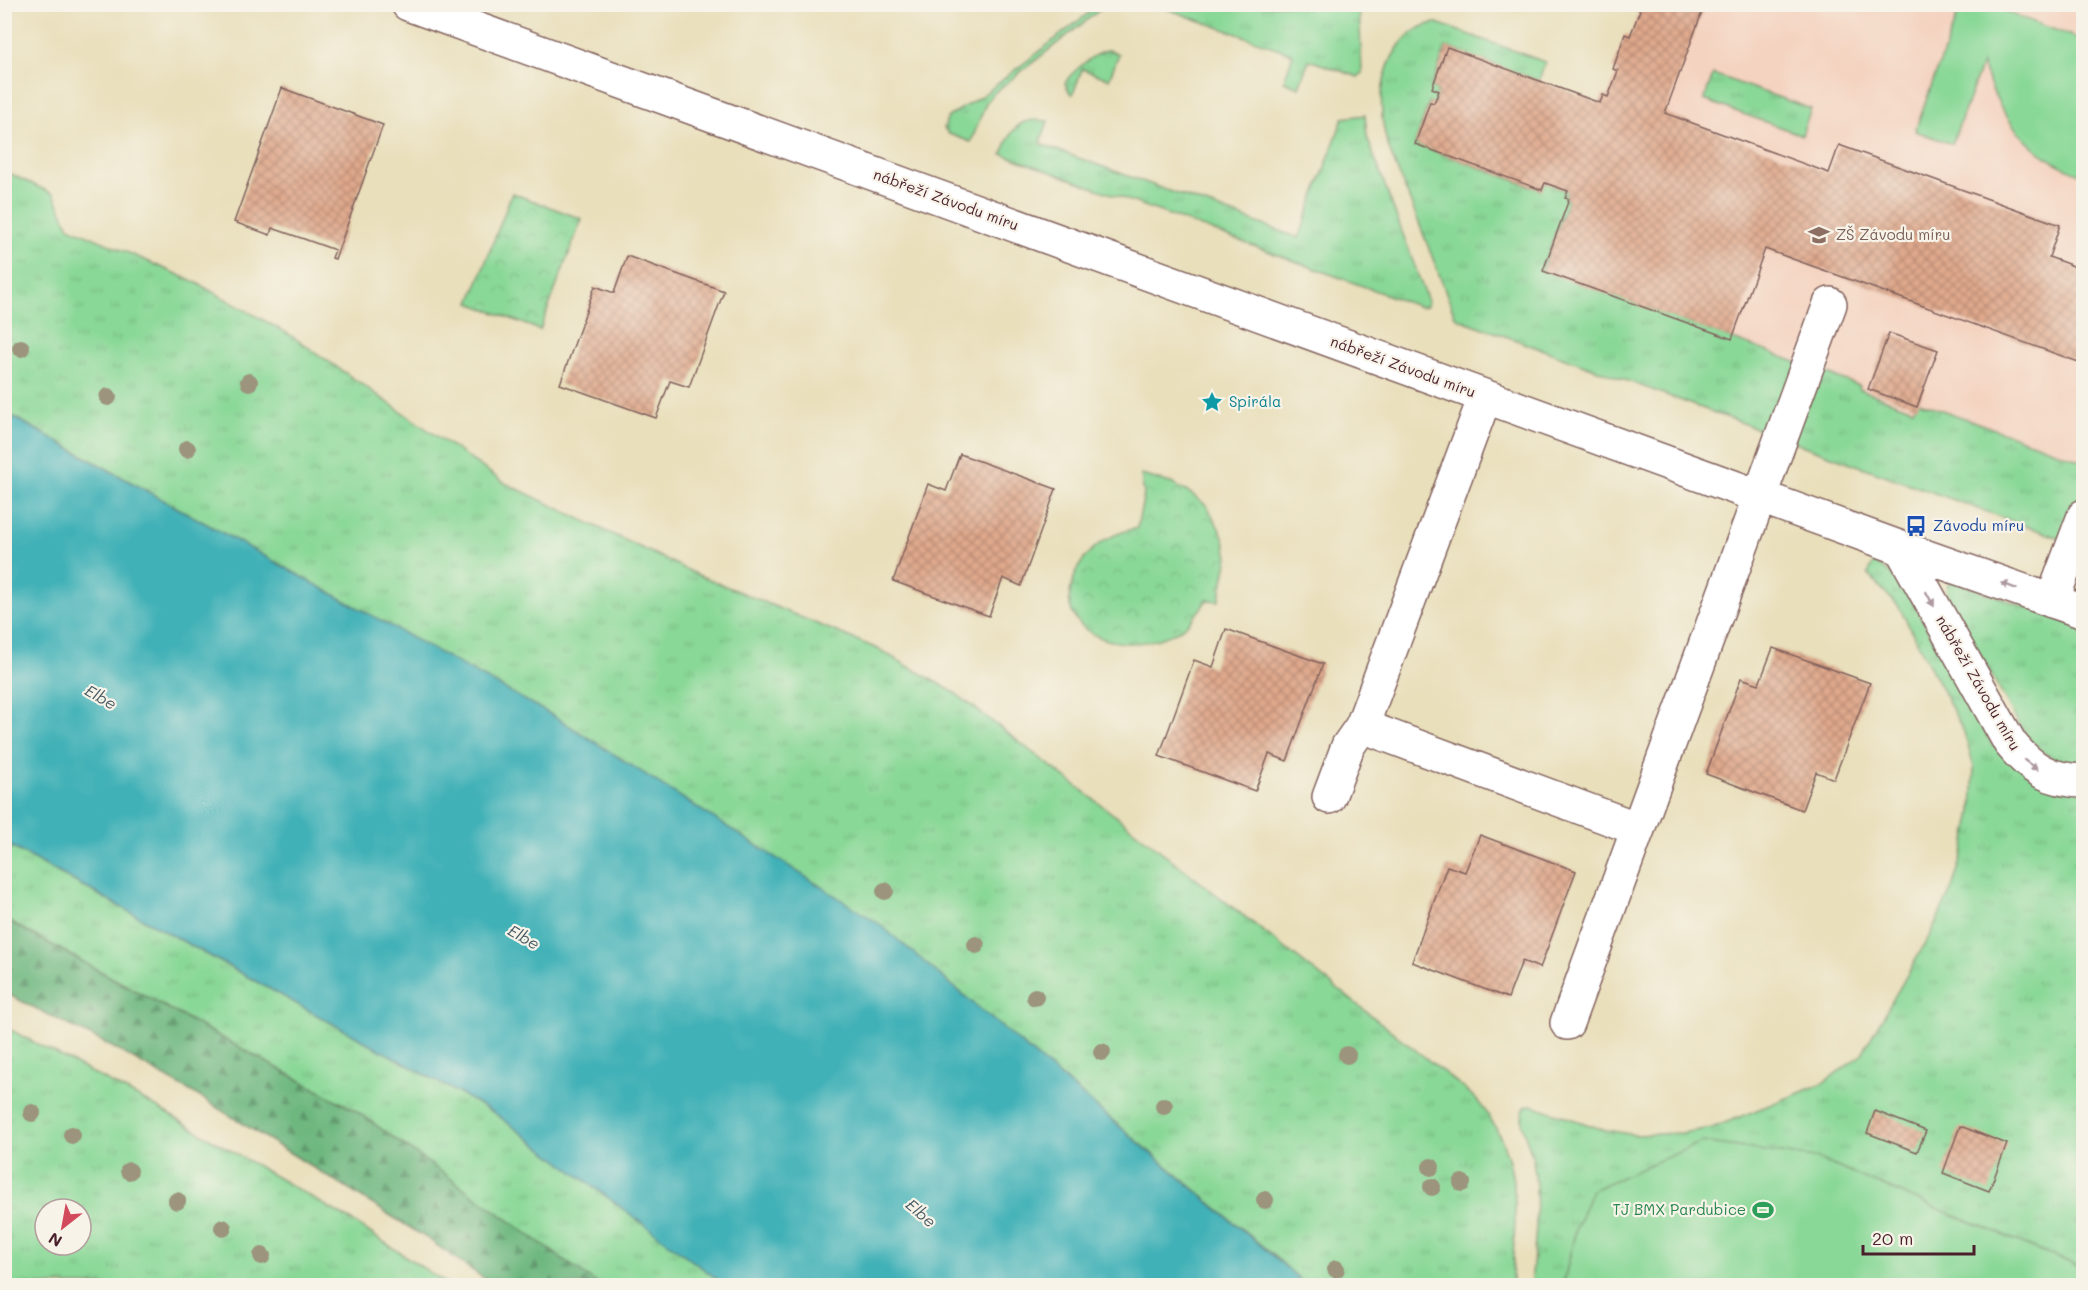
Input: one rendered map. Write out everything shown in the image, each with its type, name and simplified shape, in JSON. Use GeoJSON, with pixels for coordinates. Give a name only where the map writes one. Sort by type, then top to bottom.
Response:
{"type":"FeatureCollection","features":[{"type":"Feature","properties":{"kind":"street","name":"nábřeží Závodu míru"},"geometry":{"type":"LineString","coordinates":[[408,4],[1759,497],[2084,612]]}},
{"type":"Feature","properties":{"kind":"street"},"geometry":{"type":"LineString","coordinates":[[1568,1023],[1830,304]]}},
{"type":"Feature","properties":{"kind":"street","name":"nábřeží Závodu míru"},"geometry":{"type":"LineString","coordinates":[[1329,797],[1348,746],[1362,726],[1485,397]]}},
{"type":"Feature","properties":{"kind":"street"},"geometry":{"type":"LineString","coordinates":[[2052,601],[2084,516]]}},
{"type":"Feature","properties":{"kind":"street","name":"nábřeží Závodu míru"},"geometry":{"type":"LineString","coordinates":[[1901,548],[2010,743],[2023,759],[2037,770],[2053,777],[2084,781]]}},
{"type":"Feature","properties":{"kind":"street"},"geometry":{"type":"LineString","coordinates":[[1362,726],[1638,829]]}},
{"type":"Feature","properties":{"kind":"shaded area","name":"ZŠ Závodu míru"},"geometry":{"type":"Polygon","coordinates":[[[1634,5],[2083,5],[2083,461],[1918,401],[1914,409],[1858,389],[1859,386],[1542,270],[1567,199],[1414,144],[1429,102],[1433,103],[1438,91],[1431,89],[1446,47],[1599,103],[1602,95],[1607,97],[1616,71],[1612,69],[1624,34],[1630,36],[1639,10],[1634,9],[1634,5]]]}},
{"type":"Feature","properties":{"kind":"green space"},"geometry":{"type":"Polygon","coordinates":[[[1099,5],[1106,5],[994,93],[986,103],[971,142],[949,134],[944,128],[948,117],[983,95],[1099,5]]]}},
{"type":"Feature","properties":{"kind":"green space"},"geometry":{"type":"Polygon","coordinates":[[[1156,5],[1359,5],[1362,73],[1358,77],[1309,60],[1299,87],[1284,81],[1293,54],[1156,5]]]}},
{"type":"Feature","properties":{"kind":"green space"},"geometry":{"type":"Polygon","coordinates":[[[1961,5],[2007,5],[2006,12],[2083,40],[2083,175],[2047,158],[2019,133],[1998,101],[1982,64],[1952,144],[1915,131],[1961,5]]]}},
{"type":"Feature","properties":{"kind":"green space"},"geometry":{"type":"Polygon","coordinates":[[[1437,23],[1545,62],[1539,81],[1446,47],[1431,88],[1438,91],[1433,104],[1429,102],[1415,144],[1541,190],[1544,182],[1567,191],[1565,198],[1568,199],[1542,270],[1799,363],[1772,434],[1455,316],[1389,149],[1382,112],[1385,77],[1399,46],[1416,30],[1437,23]]]}},
{"type":"Feature","properties":{"kind":"green space"},"geometry":{"type":"Polygon","coordinates":[[[1109,50],[1119,54],[1109,79],[1082,69],[1073,94],[1070,93],[1065,83],[1072,74],[1092,58],[1109,50]]]}},
{"type":"Feature","properties":{"kind":"green space"},"geometry":{"type":"Polygon","coordinates":[[[1713,74],[1811,109],[1802,135],[1704,100],[1713,74]]]}},
{"type":"Feature","properties":{"kind":"green space"},"geometry":{"type":"Polygon","coordinates":[[[1365,115],[1367,137],[1428,302],[1426,306],[1420,307],[1002,154],[1011,134],[1018,126],[1030,120],[1048,121],[1040,144],[1299,238],[1343,118],[1365,115]]]}},
{"type":"Feature","properties":{"kind":"green space"},"geometry":{"type":"Polygon","coordinates":[[[4,171],[54,194],[69,227],[195,282],[290,335],[505,483],[696,574],[878,649],[955,693],[1117,817],[1475,1099],[1488,1115],[1499,1135],[1508,1157],[1513,1179],[1515,1212],[1512,1285],[1306,1285],[878,923],[557,718],[5,412],[4,171]]]}},
{"type":"Feature","properties":{"kind":"green space"},"geometry":{"type":"Polygon","coordinates":[[[512,193],[582,219],[540,330],[470,303],[512,193]]]}},
{"type":"Feature","properties":{"kind":"green space"},"geometry":{"type":"Polygon","coordinates":[[[1817,370],[1913,409],[1917,401],[2083,461],[2083,490],[2065,540],[1790,441],[1817,370]]]}},
{"type":"Feature","properties":{"kind":"green space"},"geometry":{"type":"Polygon","coordinates":[[[1141,475],[1171,483],[1190,493],[1207,506],[1223,536],[1228,557],[1219,601],[1207,600],[1189,622],[1174,633],[1158,639],[1125,643],[1093,634],[1081,625],[1072,612],[1069,602],[1076,574],[1088,554],[1105,540],[1137,528],[1144,495],[1141,475]]]}},
{"type":"Feature","properties":{"kind":"green space"},"geometry":{"type":"Polygon","coordinates":[[[1874,562],[1892,575],[1913,603],[1993,746],[2083,794],[2083,1268],[1815,1158],[1576,1229],[1565,1285],[1531,1285],[1536,1191],[1533,1160],[1522,1120],[1525,1107],[1532,1105],[1601,1129],[1635,1135],[1681,1133],[1712,1128],[1823,1083],[1861,1055],[1930,935],[1952,888],[1963,854],[1972,812],[1974,767],[1964,732],[1899,607],[1868,574],[1874,562]]]}},
{"type":"Feature","properties":{"kind":"green space"},"geometry":{"type":"Polygon","coordinates":[[[1953,581],[2083,627],[2083,762],[2065,762],[2051,757],[2025,735],[1949,599],[1946,588],[1953,581]]]}},
{"type":"Feature","properties":{"kind":"green space"},"geometry":{"type":"Polygon","coordinates":[[[4,843],[493,1112],[725,1285],[599,1285],[356,1111],[5,919],[4,843]]]}},
{"type":"Feature","properties":{"kind":"green space"},"geometry":{"type":"Polygon","coordinates":[[[4,919],[356,1111],[599,1285],[493,1285],[425,1237],[192,1092],[105,1043],[5,993],[4,919]]]}},
{"type":"Feature","properties":{"kind":"green space"},"geometry":{"type":"Polygon","coordinates":[[[5,1027],[151,1104],[352,1221],[449,1285],[5,1285],[5,1027]]]}},
{"type":"Feature","properties":{"kind":"green space","name":"TJ BMX Pardubice"},"geometry":{"type":"Polygon","coordinates":[[[1702,1142],[1815,1158],[2083,1268],[2083,1285],[1565,1285],[1576,1229],[1592,1190],[1702,1142]]]}},
{"type":"Feature","properties":{"kind":"water","name":"Elbe"},"geometry":{"type":"Polygon","coordinates":[[[4,412],[557,718],[878,923],[1306,1285],[725,1285],[493,1112],[5,843],[4,412]]]}},
{"type":"Feature","properties":{"kind":"building"},"geometry":{"type":"Polygon","coordinates":[[[1636,4],[1705,4],[1665,113],[1829,173],[1839,145],[2060,225],[2049,257],[2084,270],[2084,364],[1765,249],[1732,339],[1543,271],[1569,199],[1565,198],[1568,191],[1545,183],[1542,190],[1415,144],[1430,102],[1434,103],[1439,91],[1432,88],[1447,47],[1600,103],[1603,95],[1608,97],[1618,71],[1613,69],[1625,34],[1630,36],[1640,10],[1635,8],[1636,4]]]}},
{"type":"Feature","properties":{"kind":"building"},"geometry":{"type":"Polygon","coordinates":[[[282,88],[383,125],[335,259],[332,258],[335,250],[272,228],[270,235],[234,222],[282,88]]]}},
{"type":"Feature","properties":{"kind":"building"},"geometry":{"type":"Polygon","coordinates":[[[627,256],[724,291],[689,387],[670,381],[656,418],[560,384],[595,286],[614,293],[627,256]]]}},
{"type":"Feature","properties":{"kind":"building"},"geometry":{"type":"Polygon","coordinates":[[[1889,333],[1938,350],[1917,407],[1868,389],[1889,333]]]}},
{"type":"Feature","properties":{"kind":"building"},"geometry":{"type":"Polygon","coordinates":[[[960,454],[1056,489],[1021,586],[1003,578],[989,616],[893,581],[928,484],[946,491],[960,454]]]}},
{"type":"Feature","properties":{"kind":"building"},"geometry":{"type":"Polygon","coordinates":[[[1226,629],[1323,664],[1287,761],[1269,754],[1255,791],[1159,756],[1194,660],[1213,667],[1226,629]]]}},
{"type":"Feature","properties":{"kind":"building"},"geometry":{"type":"Polygon","coordinates":[[[1773,648],[1870,683],[1834,779],[1816,772],[1802,810],[1706,774],[1741,678],[1759,684],[1773,648]]]}},
{"type":"Feature","properties":{"kind":"building"},"geometry":{"type":"Polygon","coordinates":[[[1480,835],[1576,871],[1540,968],[1522,961],[1508,998],[1412,962],[1447,866],[1465,872],[1480,835]]]}},
{"type":"Feature","properties":{"kind":"building"},"geometry":{"type":"Polygon","coordinates":[[[1875,1111],[1926,1131],[1917,1152],[1867,1133],[1875,1111]]]}},
{"type":"Feature","properties":{"kind":"building"},"geometry":{"type":"Polygon","coordinates":[[[1960,1126],[2007,1144],[1989,1191],[1943,1173],[1960,1126]]]}},
{"type":"Feature","properties":{"kind":"place","name":"ZŠ Závodu míru"},"geometry":{"type":"Point","coordinates":[1819,235]}},
{"type":"Feature","properties":{"kind":"place","name":"Spirála"},"geometry":{"type":"Point","coordinates":[1212,402]}},
{"type":"Feature","properties":{"kind":"place","name":"Závodu míru"},"geometry":{"type":"Point","coordinates":[1916,526]}},
{"type":"Feature","properties":{"kind":"place","name":"TJ BMX Pardubice"},"geometry":{"type":"Point","coordinates":[1763,1210]}}]}
